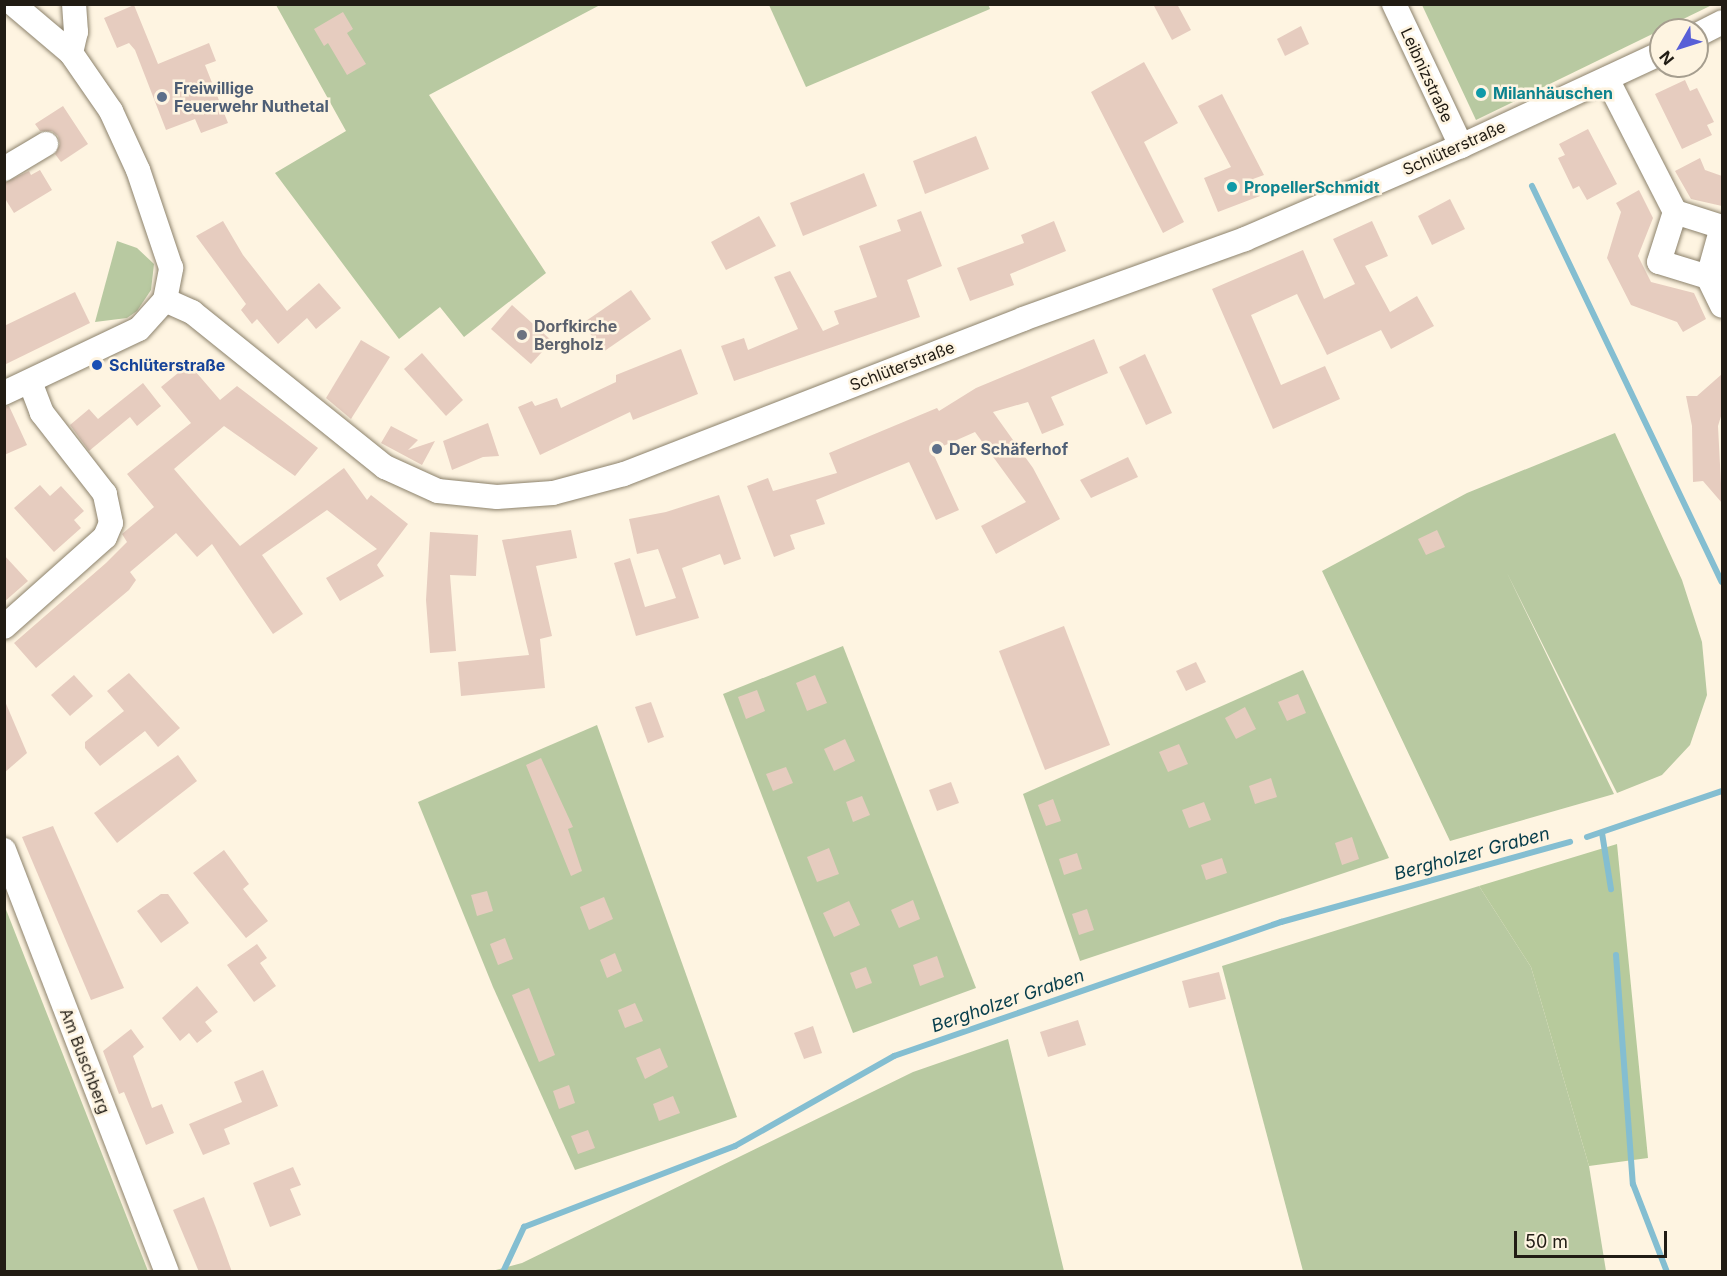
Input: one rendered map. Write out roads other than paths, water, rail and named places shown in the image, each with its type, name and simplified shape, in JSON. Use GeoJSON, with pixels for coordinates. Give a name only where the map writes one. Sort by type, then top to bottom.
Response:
{"type":"FeatureCollection","features":[{"type":"Feature","properties":{"kind":"street"},"geometry":{"type":"LineString","coordinates":[[4,393],[139,329],[165,300],[171,268],[138,170],[111,111],[71,53],[13,4]]}},
{"type":"Feature","properties":{"kind":"street"},"geometry":{"type":"LineString","coordinates":[[71,53],[76,32],[74,4]]}},
{"type":"Feature","properties":{"kind":"street","name":"Leibnizstraße"},"geometry":{"type":"LineString","coordinates":[[1394,4],[1461,146]]}},
{"type":"Feature","properties":{"kind":"street","name":"Schlüterstraße"},"geometry":{"type":"LineString","coordinates":[[165,300],[192,312],[385,467],[438,491],[496,497],[553,493],[624,474],[1023,319],[1245,239],[1461,146],[1649,59]]}},
{"type":"Feature","properties":{"kind":"street"},"geometry":{"type":"LineString","coordinates":[[1607,79],[1676,212],[1722,227],[1708,278],[1722,306]]}},
{"type":"Feature","properties":{"kind":"street"},"geometry":{"type":"LineString","coordinates":[[4,169],[46,144]]}},
{"type":"Feature","properties":{"kind":"street"},"geometry":{"type":"LineString","coordinates":[[1676,212],[1659,262],[1708,278]]}},
{"type":"Feature","properties":{"kind":"street"},"geometry":{"type":"LineString","coordinates":[[4,627],[105,537],[111,523],[105,494],[42,413],[30,382]]}},
{"type":"Feature","properties":{"kind":"street","name":"Am Buschberg"},"geometry":{"type":"LineString","coordinates":[[4,850],[167,1272]]}},
{"type":"Feature","properties":{"kind":"waterway"},"geometry":{"type":"LineString","coordinates":[[1532,186],[1722,582]]}},
{"type":"Feature","properties":{"kind":"waterway"},"geometry":{"type":"LineString","coordinates":[[1587,837],[1722,791]]}},
{"type":"Feature","properties":{"kind":"waterway"},"geometry":{"type":"LineString","coordinates":[[1602,833],[1611,889]]}},
{"type":"Feature","properties":{"kind":"waterway","name":"Bergholzer Graben"},"geometry":{"type":"LineString","coordinates":[[503,1272],[524,1227],[735,1146],[894,1056],[1281,922],[1570,842]]}},
{"type":"Feature","properties":{"kind":"waterway"},"geometry":{"type":"LineString","coordinates":[[1616,955],[1633,1184],[1667,1272]]}},
{"type":"Feature","properties":{"kind":"place","name":"Milanhäuschen"},"geometry":{"type":"Point","coordinates":[1481,93]}},
{"type":"Feature","properties":{"kind":"place","name":"Freiwillige Feuerwehr Nuthetal"},"geometry":{"type":"Point","coordinates":[162,97]}},
{"type":"Feature","properties":{"kind":"place","name":"PropellerSchmidt"},"geometry":{"type":"Point","coordinates":[1232,187]}},
{"type":"Feature","properties":{"kind":"place","name":"Dorfkirche Bergholz"},"geometry":{"type":"Point","coordinates":[522,335]}},
{"type":"Feature","properties":{"kind":"place","name":"Schlüterstraße"},"geometry":{"type":"Point","coordinates":[97,365]}},
{"type":"Feature","properties":{"kind":"place","name":"Der Schäferhof"},"geometry":{"type":"Point","coordinates":[937,449]}}]}
